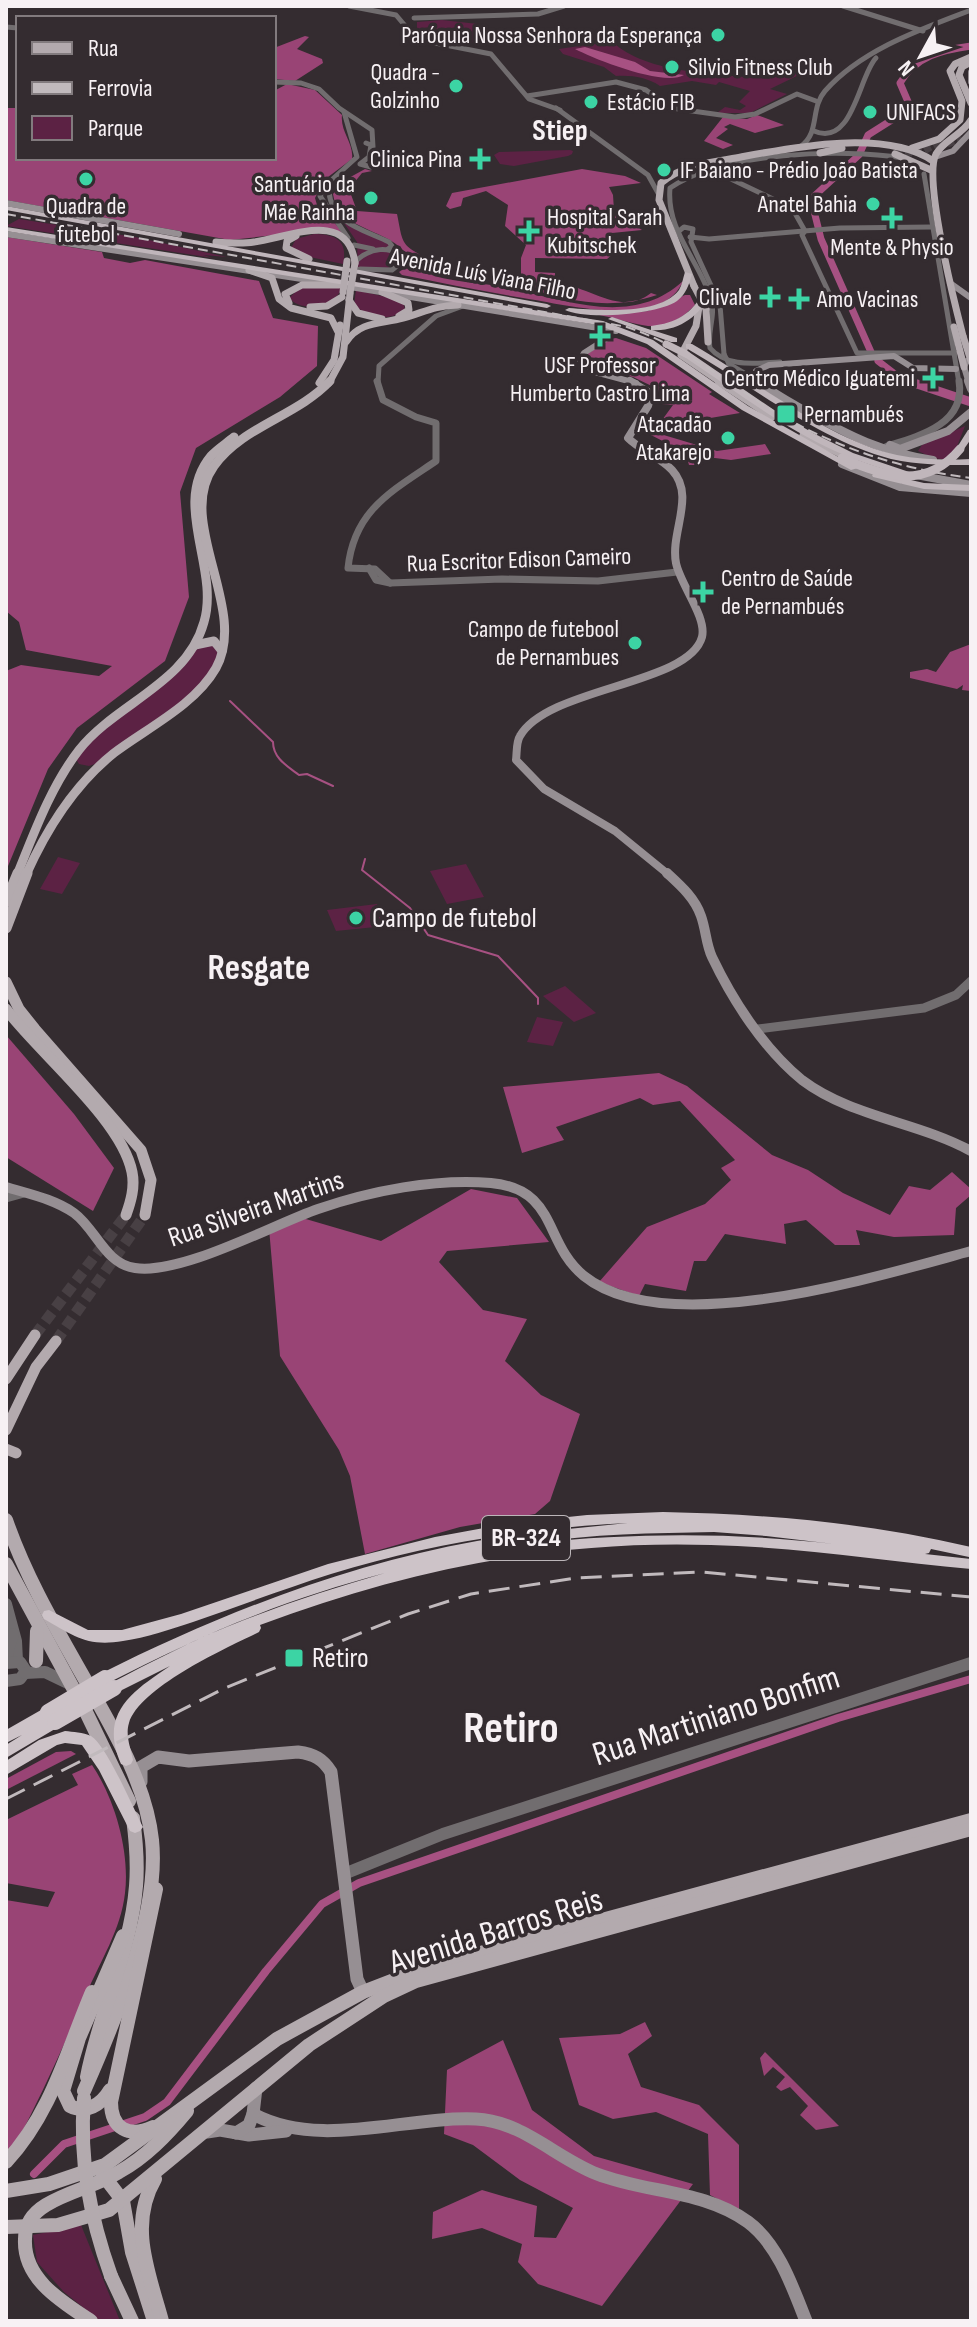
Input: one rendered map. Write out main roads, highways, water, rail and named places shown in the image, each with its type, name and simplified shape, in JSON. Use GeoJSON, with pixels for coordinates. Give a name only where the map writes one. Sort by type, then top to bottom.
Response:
{"type":"FeatureCollection","features":[{"type":"Feature","properties":{"kind":"highway","name":"Avenida Luís Viana Filho"},"geometry":{"type":"LineString","coordinates":[[6,205],[630,323],[668,345],[716,389],[829,457],[882,477],[945,488],[971,489]]}},
{"type":"Feature","properties":{"kind":"highway"},"geometry":{"type":"LineString","coordinates":[[109,226],[179,234],[309,259],[354,264],[409,281]]}},
{"type":"Feature","properties":{"kind":"highway","name":"Avenida Luís Viana Filho"},"geometry":{"type":"LineString","coordinates":[[6,231],[191,258],[606,330],[668,345]]}},
{"type":"Feature","properties":{"kind":"highway"},"geometry":{"type":"LineString","coordinates":[[148,256],[191,258]]}},
{"type":"Feature","properties":{"kind":"highway"},"geometry":{"type":"LineString","coordinates":[[566,310],[614,313],[653,307],[681,293],[687,286],[688,274]]}},
{"type":"Feature","properties":{"kind":"highway"},"geometry":{"type":"LineString","coordinates":[[630,323],[668,328],[702,308],[707,293]]}},
{"type":"Feature","properties":{"kind":"highway"},"geometry":{"type":"LineString","coordinates":[[668,345],[687,347],[779,396]]}},
{"type":"Feature","properties":{"kind":"highway"},"geometry":{"type":"LineString","coordinates":[[687,347],[741,393],[822,441],[869,461],[971,489]]}},
{"type":"Feature","properties":{"kind":"highway"},"geometry":{"type":"LineString","coordinates":[[730,368],[862,448],[923,463],[967,462]]}},
{"type":"Feature","properties":{"kind":"highway"},"geometry":{"type":"LineString","coordinates":[[716,389],[842,458],[879,473],[910,477],[937,471],[960,449],[968,435]]}},
{"type":"Feature","properties":{"kind":"highway"},"geometry":{"type":"LineString","coordinates":[[526,1538],[623,1517]]}},
{"type":"Feature","properties":{"kind":"highway"},"geometry":{"type":"LineString","coordinates":[[42,1616],[86,1636],[122,1636],[390,1552],[522,1525],[623,1517],[792,1521],[870,1530],[970,1556]]}},
{"type":"Feature","properties":{"kind":"highway","name":"BR-324"},"geometry":{"type":"LineString","coordinates":[[6,1752],[52,1717],[207,1626],[314,1586],[426,1555],[526,1538],[623,1529],[717,1527],[970,1556]]}},
{"type":"Feature","properties":{"kind":"highway","name":"BR-324"},"geometry":{"type":"LineString","coordinates":[[109,1683],[223,1632],[319,1596],[399,1573],[483,1556],[556,1546],[647,1539],[750,1542],[970,1556]]}},
{"type":"Feature","properties":{"kind":"highway"},"geometry":{"type":"LineString","coordinates":[[126,1760],[120,1726],[128,1709],[139,1697],[238,1636],[319,1596]]}},
{"type":"Feature","properties":{"kind":"highway","name":"BR-324"},"geometry":{"type":"LineString","coordinates":[[6,1737],[52,1717]]}},
{"type":"Feature","properties":{"kind":"highway"},"geometry":{"type":"LineString","coordinates":[[6,1769],[53,1739],[71,1737],[87,1741],[100,1758],[135,1827]]}},
{"type":"Feature","properties":{"kind":"main road"},"geometry":{"type":"LineString","coordinates":[[954,128],[926,149],[959,136],[971,118],[971,106],[959,75],[971,59]]}},
{"type":"Feature","properties":{"kind":"main road"},"geometry":{"type":"LineString","coordinates":[[971,59],[955,64],[950,71],[963,104],[961,116],[927,170],[971,391]]}},
{"type":"Feature","properties":{"kind":"main road"},"geometry":{"type":"LineString","coordinates":[[971,72],[971,82]]}},
{"type":"Feature","properties":{"kind":"main road"},"geometry":{"type":"LineString","coordinates":[[895,148],[934,159],[953,151],[971,130]]}},
{"type":"Feature","properties":{"kind":"main road"},"geometry":{"type":"LineString","coordinates":[[962,139],[971,130]]}},
{"type":"Feature","properties":{"kind":"main road"},"geometry":{"type":"LineString","coordinates":[[708,342],[707,320],[658,193],[661,183],[670,175],[692,166],[801,146],[874,150],[929,145]]}},
{"type":"Feature","properties":{"kind":"main road"},"geometry":{"type":"LineString","coordinates":[[658,193],[673,177],[697,168],[845,147]]}},
{"type":"Feature","properties":{"kind":"main road"},"geometry":{"type":"LineString","coordinates":[[743,157],[820,150]]}},
{"type":"Feature","properties":{"kind":"main road"},"geometry":{"type":"LineString","coordinates":[[874,150],[927,170]]}},
{"type":"Feature","properties":{"kind":"main road"},"geometry":{"type":"LineString","coordinates":[[6,205],[179,234]]}},
{"type":"Feature","properties":{"kind":"main road"},"geometry":{"type":"LineString","coordinates":[[6,928],[52,823],[72,792],[104,761],[212,674],[222,651],[223,629],[205,513],[204,483],[218,458],[305,401],[329,381],[340,366],[345,293],[354,264],[351,241],[338,233],[315,230],[253,242],[216,242]]}},
{"type":"Feature","properties":{"kind":"main road","name":"Avenida Luís Viana Filho"},"geometry":{"type":"LineString","coordinates":[[6,231],[249,270],[345,293],[382,292],[461,305],[606,330],[668,345]]}},
{"type":"Feature","properties":{"kind":"main road"},"geometry":{"type":"LineString","coordinates":[[279,237],[264,244],[272,245],[313,233],[336,236],[345,242],[354,264]]}},
{"type":"Feature","properties":{"kind":"main road"},"geometry":{"type":"LineString","coordinates":[[294,237],[285,245],[286,248],[309,259]]}},
{"type":"Feature","properties":{"kind":"main road"},"geometry":{"type":"LineString","coordinates":[[939,267],[945,253]]}},
{"type":"Feature","properties":{"kind":"main road"},"geometry":{"type":"LineString","coordinates":[[249,270],[275,279],[279,285],[279,299],[285,305],[331,318],[342,340]]}},
{"type":"Feature","properties":{"kind":"main road"},"geometry":{"type":"LineString","coordinates":[[950,283],[971,298]]}},
{"type":"Feature","properties":{"kind":"main road"},"geometry":{"type":"LineString","coordinates":[[345,293],[327,306],[312,308],[291,304],[285,298],[289,290],[302,285],[345,293],[358,313],[372,319],[396,317],[409,310],[405,300],[382,292]]}},
{"type":"Feature","properties":{"kind":"main road"},"geometry":{"type":"LineString","coordinates":[[6,902],[54,794],[76,756],[104,724],[174,670],[195,645],[205,621],[207,596],[194,500],[194,484],[199,473],[221,445],[320,382],[342,340],[352,333],[363,326],[403,318],[433,306],[461,305]]}},
{"type":"Feature","properties":{"kind":"main road"},"geometry":{"type":"LineString","coordinates":[[687,347],[702,308]]}},
{"type":"Feature","properties":{"kind":"main road"},"geometry":{"type":"LineString","coordinates":[[707,320],[680,353],[685,359],[812,440],[872,467],[945,488]]}},
{"type":"Feature","properties":{"kind":"main road"},"geometry":{"type":"LineString","coordinates":[[606,330],[580,360],[590,370],[636,382],[651,394],[650,403],[630,427],[628,438],[664,463],[683,485],[684,508],[674,541],[677,572],[702,626],[702,635],[697,648],[668,667],[594,692],[532,723],[519,732],[514,753],[522,769],[536,783],[622,836],[666,871],[693,899],[704,919],[709,949],[715,963],[758,1029],[791,1070],[827,1096],[868,1114],[933,1131],[971,1151]]}},
{"type":"Feature","properties":{"kind":"main road"},"geometry":{"type":"LineString","coordinates":[[955,354],[960,339]]}},
{"type":"Feature","properties":{"kind":"main road"},"geometry":{"type":"LineString","coordinates":[[966,364],[913,368],[891,355],[862,355],[791,362],[759,368],[756,373],[759,382],[779,396],[877,449],[936,460],[967,462]]}},
{"type":"Feature","properties":{"kind":"main road"},"geometry":{"type":"LineString","coordinates":[[968,435],[969,416]]}},
{"type":"Feature","properties":{"kind":"main road"},"geometry":{"type":"LineString","coordinates":[[890,445],[900,449],[918,443],[954,429],[969,416]]}},
{"type":"Feature","properties":{"kind":"main road"},"geometry":{"type":"LineString","coordinates":[[898,454],[918,443]]}},
{"type":"Feature","properties":{"kind":"main road"},"geometry":{"type":"LineString","coordinates":[[918,443],[914,449],[918,454],[936,460]]}},
{"type":"Feature","properties":{"kind":"main road"},"geometry":{"type":"LineString","coordinates":[[829,457],[892,485],[944,493],[971,489]]}},
{"type":"Feature","properties":{"kind":"main road"},"geometry":{"type":"LineString","coordinates":[[195,645],[214,641],[222,651]]}},
{"type":"Feature","properties":{"kind":"main road"},"geometry":{"type":"LineString","coordinates":[[76,756],[79,764],[84,766],[104,761]]}},
{"type":"Feature","properties":{"kind":"main road"},"geometry":{"type":"LineString","coordinates":[[6,982],[19,1009],[35,1029],[141,1150],[151,1180],[145,1215]]}},
{"type":"Feature","properties":{"kind":"main road"},"geometry":{"type":"LineString","coordinates":[[6,1009],[121,1143],[133,1177],[132,1198],[126,1215]]}},
{"type":"Feature","properties":{"kind":"main road","name":"Rua Silveira Martins"},"geometry":{"type":"LineString","coordinates":[[6,1187],[69,1210],[84,1223],[111,1257],[127,1266],[146,1269],[184,1261],[320,1208],[352,1199],[465,1183],[494,1183],[516,1188],[538,1202],[584,1277],[620,1298],[648,1303],[705,1303],[793,1293],[971,1251]]}},
{"type":"Feature","properties":{"kind":"main road"},"geometry":{"type":"LineString","coordinates":[[6,1379],[35,1335]]}},
{"type":"Feature","properties":{"kind":"main road"},"geometry":{"type":"LineString","coordinates":[[6,1430],[36,1367],[56,1341]]}},
{"type":"Feature","properties":{"kind":"main road"},"geometry":{"type":"LineString","coordinates":[[6,1520],[42,1616],[51,1652],[117,1773],[128,1796],[135,1827],[138,1879],[131,1920],[126,1948],[90,2050],[80,2144],[83,2182],[95,2232],[132,2321]]}},
{"type":"Feature","properties":{"kind":"main road"},"geometry":{"type":"LineString","coordinates":[[6,1564],[66,1646],[142,1796]]}},
{"type":"Feature","properties":{"kind":"main road"},"geometry":{"type":"LineString","coordinates":[[19,1664],[39,1645],[42,1616]]}},
{"type":"Feature","properties":{"kind":"main road"},"geometry":{"type":"LineString","coordinates":[[177,2113],[139,2133],[120,2129],[111,2111],[116,2074],[154,1909],[157,1877],[142,1796],[141,1767],[158,1757],[180,1761],[292,1752],[315,1755],[331,1772],[357,1979],[363,1992],[395,1990]]}},
{"type":"Feature","properties":{"kind":"main road","name":"Avenida Barros Reis"},"geometry":{"type":"LineString","coordinates":[[6,2191],[71,2178],[105,2165],[277,2039],[363,1992],[425,1968],[971,1820]]}},
{"type":"Feature","properties":{"kind":"main road","name":"Avenida Barros Reis"},"geometry":{"type":"LineString","coordinates":[[6,2227],[25,2229],[78,2222],[123,2201],[257,2085],[319,2037],[395,1990],[440,1972],[971,1829]]}},
{"type":"Feature","properties":{"kind":"main road"},"geometry":{"type":"LineString","coordinates":[[84,2095],[137,1945],[148,1898],[153,1844]]}},
{"type":"Feature","properties":{"kind":"main road"},"geometry":{"type":"LineString","coordinates":[[6,2162],[36,2126],[77,2025],[131,1920]]}},
{"type":"Feature","properties":{"kind":"main road"},"geometry":{"type":"LineString","coordinates":[[115,1953],[64,2084],[66,2102],[74,2110],[94,2108],[108,2096],[116,2074]]}},
{"type":"Feature","properties":{"kind":"main road"},"geometry":{"type":"LineString","coordinates":[[236,2133],[249,2125],[257,2085]]}},
{"type":"Feature","properties":{"kind":"main road"},"geometry":{"type":"LineString","coordinates":[[84,2319],[59,2300],[34,2273],[24,2249],[25,2229],[30,2219],[43,2207],[108,2179],[157,2145],[197,2098]]}},
{"type":"Feature","properties":{"kind":"main road"},"geometry":{"type":"LineString","coordinates":[[253,2114],[273,2125],[307,2128]]}},
{"type":"Feature","properties":{"kind":"main road"},"geometry":{"type":"LineString","coordinates":[[200,2135],[216,2130],[260,2135],[307,2128],[486,2120],[506,2125],[595,2173],[715,2205],[733,2213],[760,2232],[798,2300],[806,2321]]}},
{"type":"Feature","properties":{"kind":"main road"},"geometry":{"type":"LineString","coordinates":[[162,2321],[141,2221],[149,2187],[169,2162]]}},
{"type":"Feature","properties":{"kind":"main road"},"geometry":{"type":"LineString","coordinates":[[71,2178],[93,2174],[108,2179],[123,2201],[132,2252],[154,2321]]}},
{"type":"Feature","properties":{"kind":"waterway"},"geometry":{"type":"LineString","coordinates":[[871,352],[821,239],[811,199],[859,155],[868,135],[906,111],[909,104],[900,83],[914,66],[940,52],[971,46]]}},
{"type":"Feature","properties":{"kind":"waterway"},"geometry":{"type":"LineString","coordinates":[[878,361],[900,378],[914,383]]}},
{"type":"Feature","properties":{"kind":"waterway"},"geometry":{"type":"LineString","coordinates":[[908,381],[914,383]]}},
{"type":"Feature","properties":{"kind":"waterway"},"geometry":{"type":"LineString","coordinates":[[914,383],[971,402]]}},
{"type":"Feature","properties":{"kind":"waterway"},"geometry":{"type":"LineString","coordinates":[[230,701],[273,742],[275,753],[286,765],[299,775],[307,774],[333,786]]}},
{"type":"Feature","properties":{"kind":"waterway"},"geometry":{"type":"LineString","coordinates":[[365,859],[362,870],[410,908],[428,935],[498,956],[538,998],[538,1004]]}},
{"type":"Feature","properties":{"kind":"waterway"},"geometry":{"type":"LineString","coordinates":[[34,2174],[64,2144],[145,2117],[167,2102],[266,1971],[322,1904],[359,1883],[838,1718],[971,1679]]}},
{"type":"Feature","properties":{"kind":"tunnel"},"geometry":{"type":"LineString","coordinates":[[938,147],[962,139]]}},
{"type":"Feature","properties":{"kind":"tunnel"},"geometry":{"type":"LineString","coordinates":[[895,154],[922,152],[944,140]]}},
{"type":"Feature","properties":{"kind":"tunnel"},"geometry":{"type":"LineString","coordinates":[[35,1335],[126,1215]]}},
{"type":"Feature","properties":{"kind":"tunnel"},"geometry":{"type":"LineString","coordinates":[[56,1341],[145,1215]]}},
{"type":"Feature","properties":{"kind":"railway"},"geometry":{"type":"LineString","coordinates":[[6,214],[627,327],[686,354],[775,412],[822,436],[894,463],[971,478]]}},
{"type":"Feature","properties":{"kind":"railway"},"geometry":{"type":"LineString","coordinates":[[6,1799],[225,1688],[408,1614],[471,1594],[576,1578],[702,1572],[971,1597]]}},
{"type":"Feature","properties":{"kind":"place","name":"Paróquia Nossa Senhora da Esperança"},"geometry":{"type":"Point","coordinates":[718,35]}},
{"type":"Feature","properties":{"kind":"place","name":"Silvio Fitness Club"},"geometry":{"type":"Point","coordinates":[672,67]}},
{"type":"Feature","properties":{"kind":"place","name":"Quadra - Golzinho"},"geometry":{"type":"Point","coordinates":[456,86]}},
{"type":"Feature","properties":{"kind":"place","name":"Estácio FIB"},"geometry":{"type":"Point","coordinates":[591,102]}},
{"type":"Feature","properties":{"kind":"place","name":"UNIFACS"},"geometry":{"type":"Point","coordinates":[870,112]}},
{"type":"Feature","properties":{"kind":"place","name":"Clinica Pina"},"geometry":{"type":"Point","coordinates":[480,159]}},
{"type":"Feature","properties":{"kind":"place","name":"IF Baiano - Prédio João Batista"},"geometry":{"type":"Point","coordinates":[664,170]}},
{"type":"Feature","properties":{"kind":"place","name":"Quadra de futebol"},"geometry":{"type":"Point","coordinates":[86,179]}},
{"type":"Feature","properties":{"kind":"place","name":"Santuário da Mãe Rainha"},"geometry":{"type":"Point","coordinates":[371,198]}},
{"type":"Feature","properties":{"kind":"place","name":"Anatel Bahia"},"geometry":{"type":"Point","coordinates":[873,204]}},
{"type":"Feature","properties":{"kind":"place","name":"Mente & Physio"},"geometry":{"type":"Point","coordinates":[892,218]}},
{"type":"Feature","properties":{"kind":"place","name":"Hospital Sarah Kubitschek"},"geometry":{"type":"Point","coordinates":[529,231]}},
{"type":"Feature","properties":{"kind":"place","name":"Clivale"},"geometry":{"type":"Point","coordinates":[770,297]}},
{"type":"Feature","properties":{"kind":"place","name":"Amo Vacinas"},"geometry":{"type":"Point","coordinates":[799,299]}},
{"type":"Feature","properties":{"kind":"place","name":"USF Professor Humberto Castro Lima"},"geometry":{"type":"Point","coordinates":[600,336]}},
{"type":"Feature","properties":{"kind":"place","name":"Centro Médico Iguatemi"},"geometry":{"type":"Point","coordinates":[933,378]}},
{"type":"Feature","properties":{"kind":"place","name":"Pernambués"},"geometry":{"type":"Point","coordinates":[786,414]}},
{"type":"Feature","properties":{"kind":"place","name":"Atacadão Atakarejo"},"geometry":{"type":"Point","coordinates":[728,438]}},
{"type":"Feature","properties":{"kind":"place","name":"Centro de Saúde de Pernambués"},"geometry":{"type":"Point","coordinates":[703,592]}},
{"type":"Feature","properties":{"kind":"place","name":"Campo de futebool de Pernambues"},"geometry":{"type":"Point","coordinates":[635,643]}},
{"type":"Feature","properties":{"kind":"place","name":"Campo de futebol"},"geometry":{"type":"Point","coordinates":[356,918]}},
{"type":"Feature","properties":{"kind":"place","name":"Retiro"},"geometry":{"type":"Point","coordinates":[294,1658]}},
{"type":"Feature","properties":{"kind":"district","name":"Stiep"},"geometry":{"type":"Point","coordinates":[560,131]}},
{"type":"Feature","properties":{"kind":"district","name":"Resgate"},"geometry":{"type":"Point","coordinates":[259,968]}},
{"type":"Feature","properties":{"kind":"district","name":"Retiro"},"geometry":{"type":"Point","coordinates":[511,1728]}}]}
